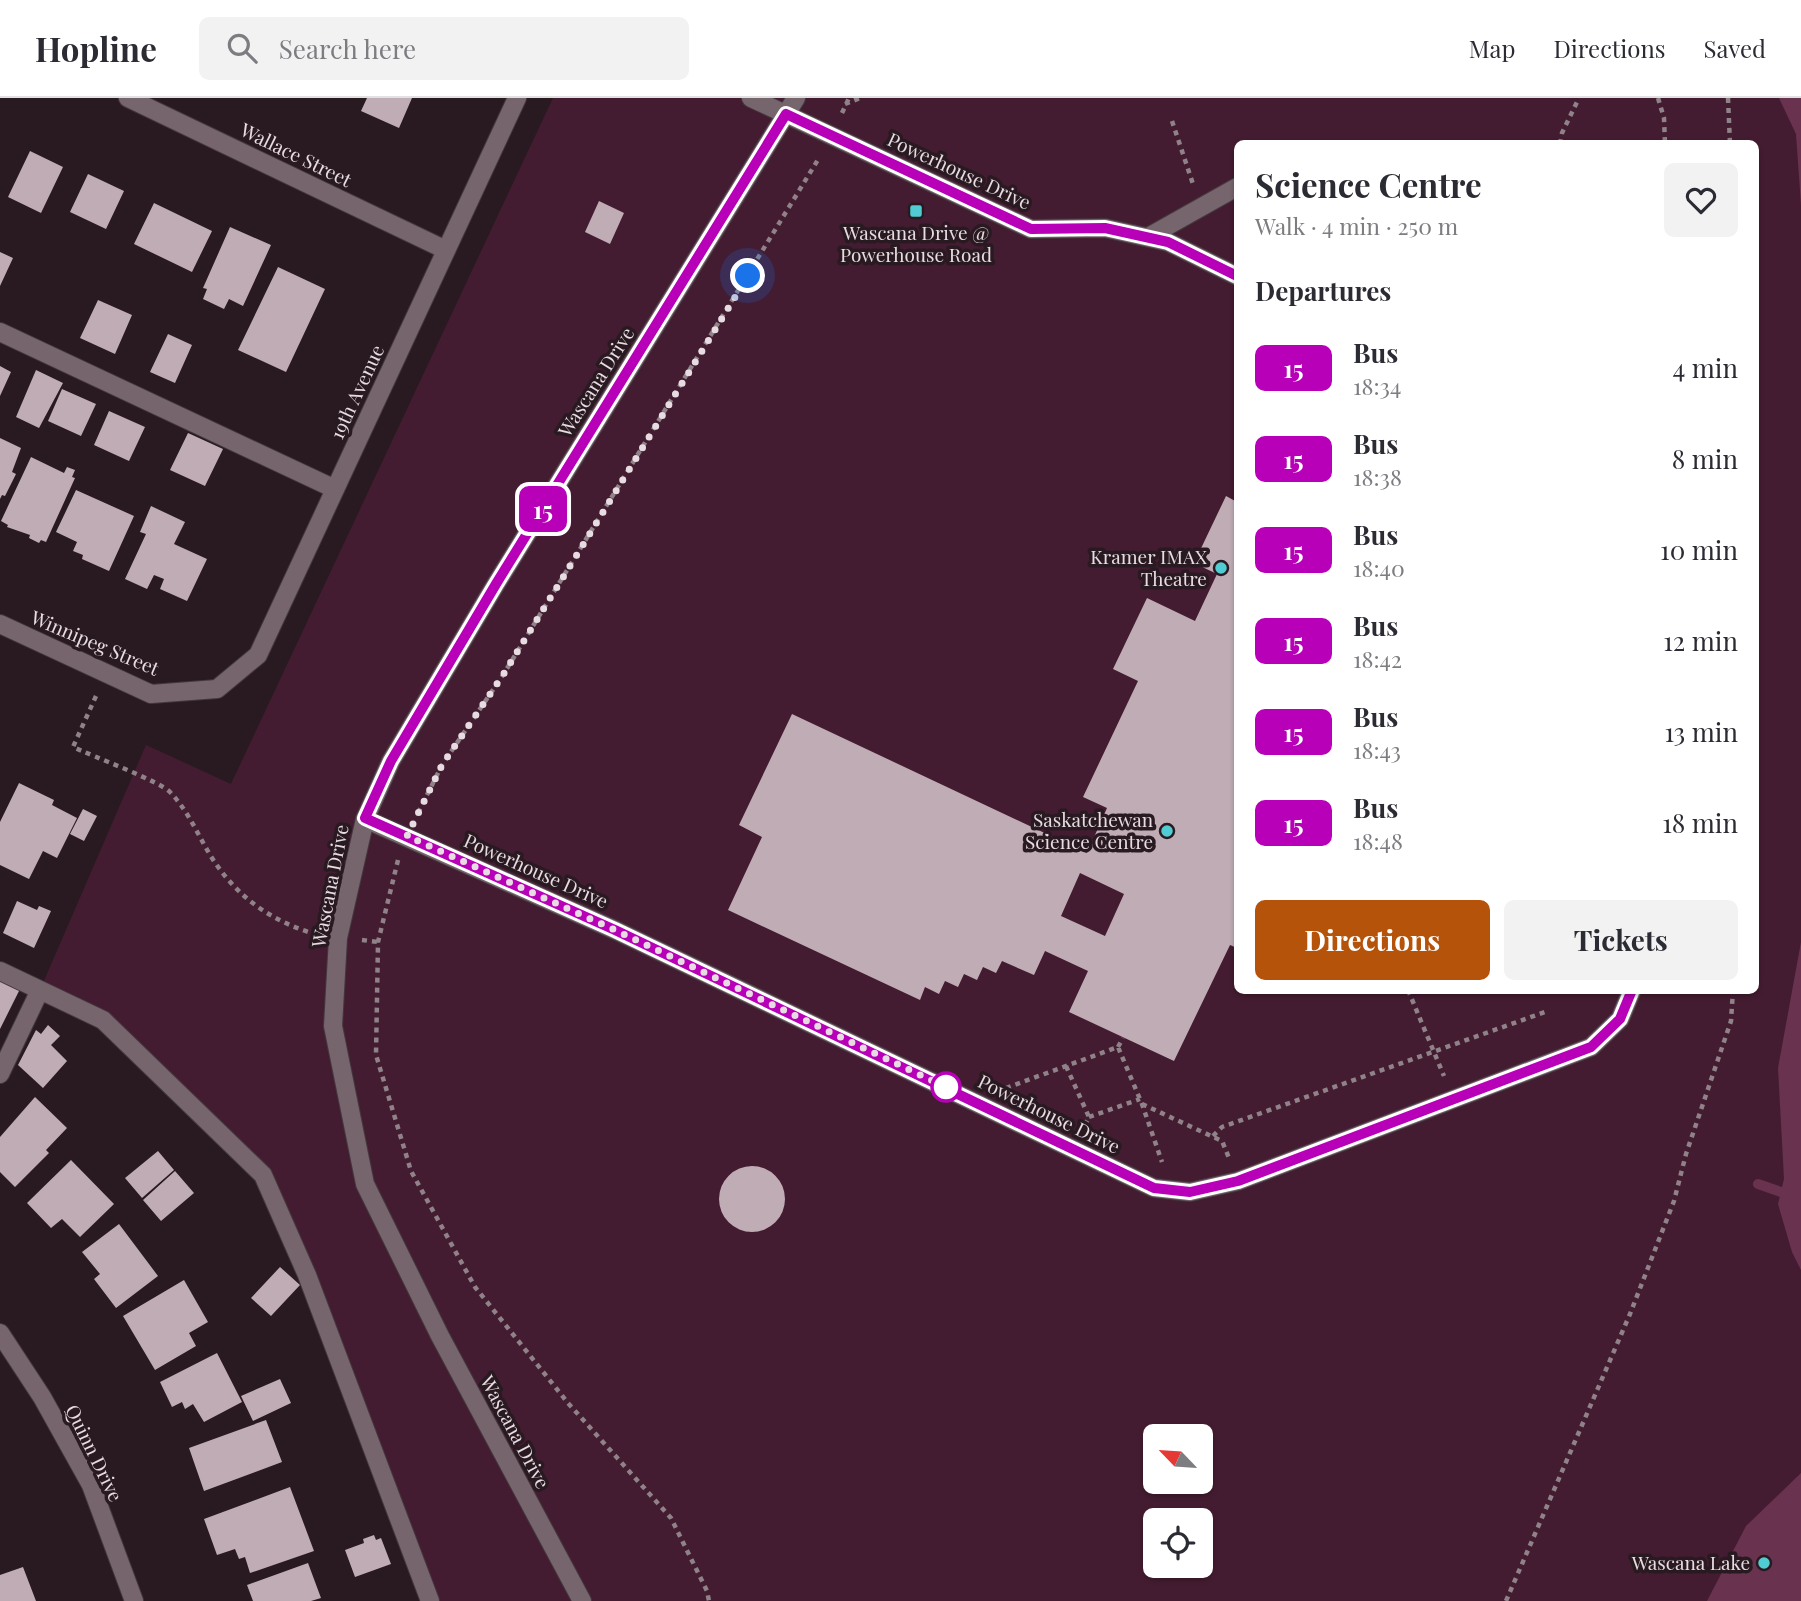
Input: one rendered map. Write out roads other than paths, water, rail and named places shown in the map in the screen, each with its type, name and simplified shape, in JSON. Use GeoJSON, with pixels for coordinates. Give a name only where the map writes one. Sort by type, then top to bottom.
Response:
{"type":"FeatureCollection","features":[{"type":"Feature","properties":{"kind":"street","name":"Wallace Street"},"geometry":{"type":"LineString","coordinates":[[128,98],[446,250]]}},
{"type":"Feature","properties":{"kind":"street","name":"19th Avenue"},"geometry":{"type":"LineString","coordinates":[[217,689],[258,655],[517,98]]}},
{"type":"Feature","properties":{"kind":"street"},"geometry":{"type":"LineString","coordinates":[[751,98],[786,114]]}},
{"type":"Feature","properties":{"kind":"street","name":"Wascana Drive"},"geometry":{"type":"LineString","coordinates":[[582,1601],[440,1336],[366,1184],[334,1026],[338,938],[365,818],[391,761],[496,584],[796,98]]}},
{"type":"Feature","properties":{"kind":"street","name":"Powerhouse Drive"},"geometry":{"type":"LineString","coordinates":[[786,114],[1031,229],[1105,228],[1148,237],[1168,242],[1234,275]]}},
{"type":"Feature","properties":{"kind":"street"},"geometry":{"type":"LineString","coordinates":[[1148,237],[1234,189]]}},
{"type":"Feature","properties":{"kind":"street"},"geometry":{"type":"LineString","coordinates":[[0,332],[335,489]]}},
{"type":"Feature","properties":{"kind":"street","name":"Winnipeg Street"},"geometry":{"type":"LineString","coordinates":[[0,624],[151,694],[217,689]]}},
{"type":"Feature","properties":{"kind":"street","name":"Powerhouse Drive"},"geometry":{"type":"LineString","coordinates":[[365,818],[615,930],[1154,1188],[1190,1192],[1238,1181],[1591,1047],[1620,1019],[1630,994]]}},
{"type":"Feature","properties":{"kind":"street"},"geometry":{"type":"LineString","coordinates":[[0,971],[103,1020],[263,1175],[307,1275],[430,1601]]}},
{"type":"Feature","properties":{"kind":"street"},"geometry":{"type":"LineString","coordinates":[[0,1074],[40,990]]}},
{"type":"Feature","properties":{"kind":"street","name":"Quinn Drive"},"geometry":{"type":"LineString","coordinates":[[0,1333],[43,1397],[91,1485],[134,1601]]}},
{"type":"Feature","properties":{"kind":"waterway"},"geometry":{"type":"LineString","coordinates":[[1758,1184],[1781,1192]]}},
{"type":"Feature","properties":{"kind":"place","name":"Wascana Drive @ Powerhouse Road"},"geometry":{"type":"Point","coordinates":[916,211]}},
{"type":"Feature","properties":{"kind":"place","name":"Kramer IMAX Theatre"},"geometry":{"type":"Point","coordinates":[1221,568]}},
{"type":"Feature","properties":{"kind":"place","name":"Saskatchewan Science Centre"},"geometry":{"type":"Point","coordinates":[1167,831]}},
{"type":"Feature","properties":{"kind":"place","name":"Wascana Lake"},"geometry":{"type":"Point","coordinates":[1764,1563]}}]}
